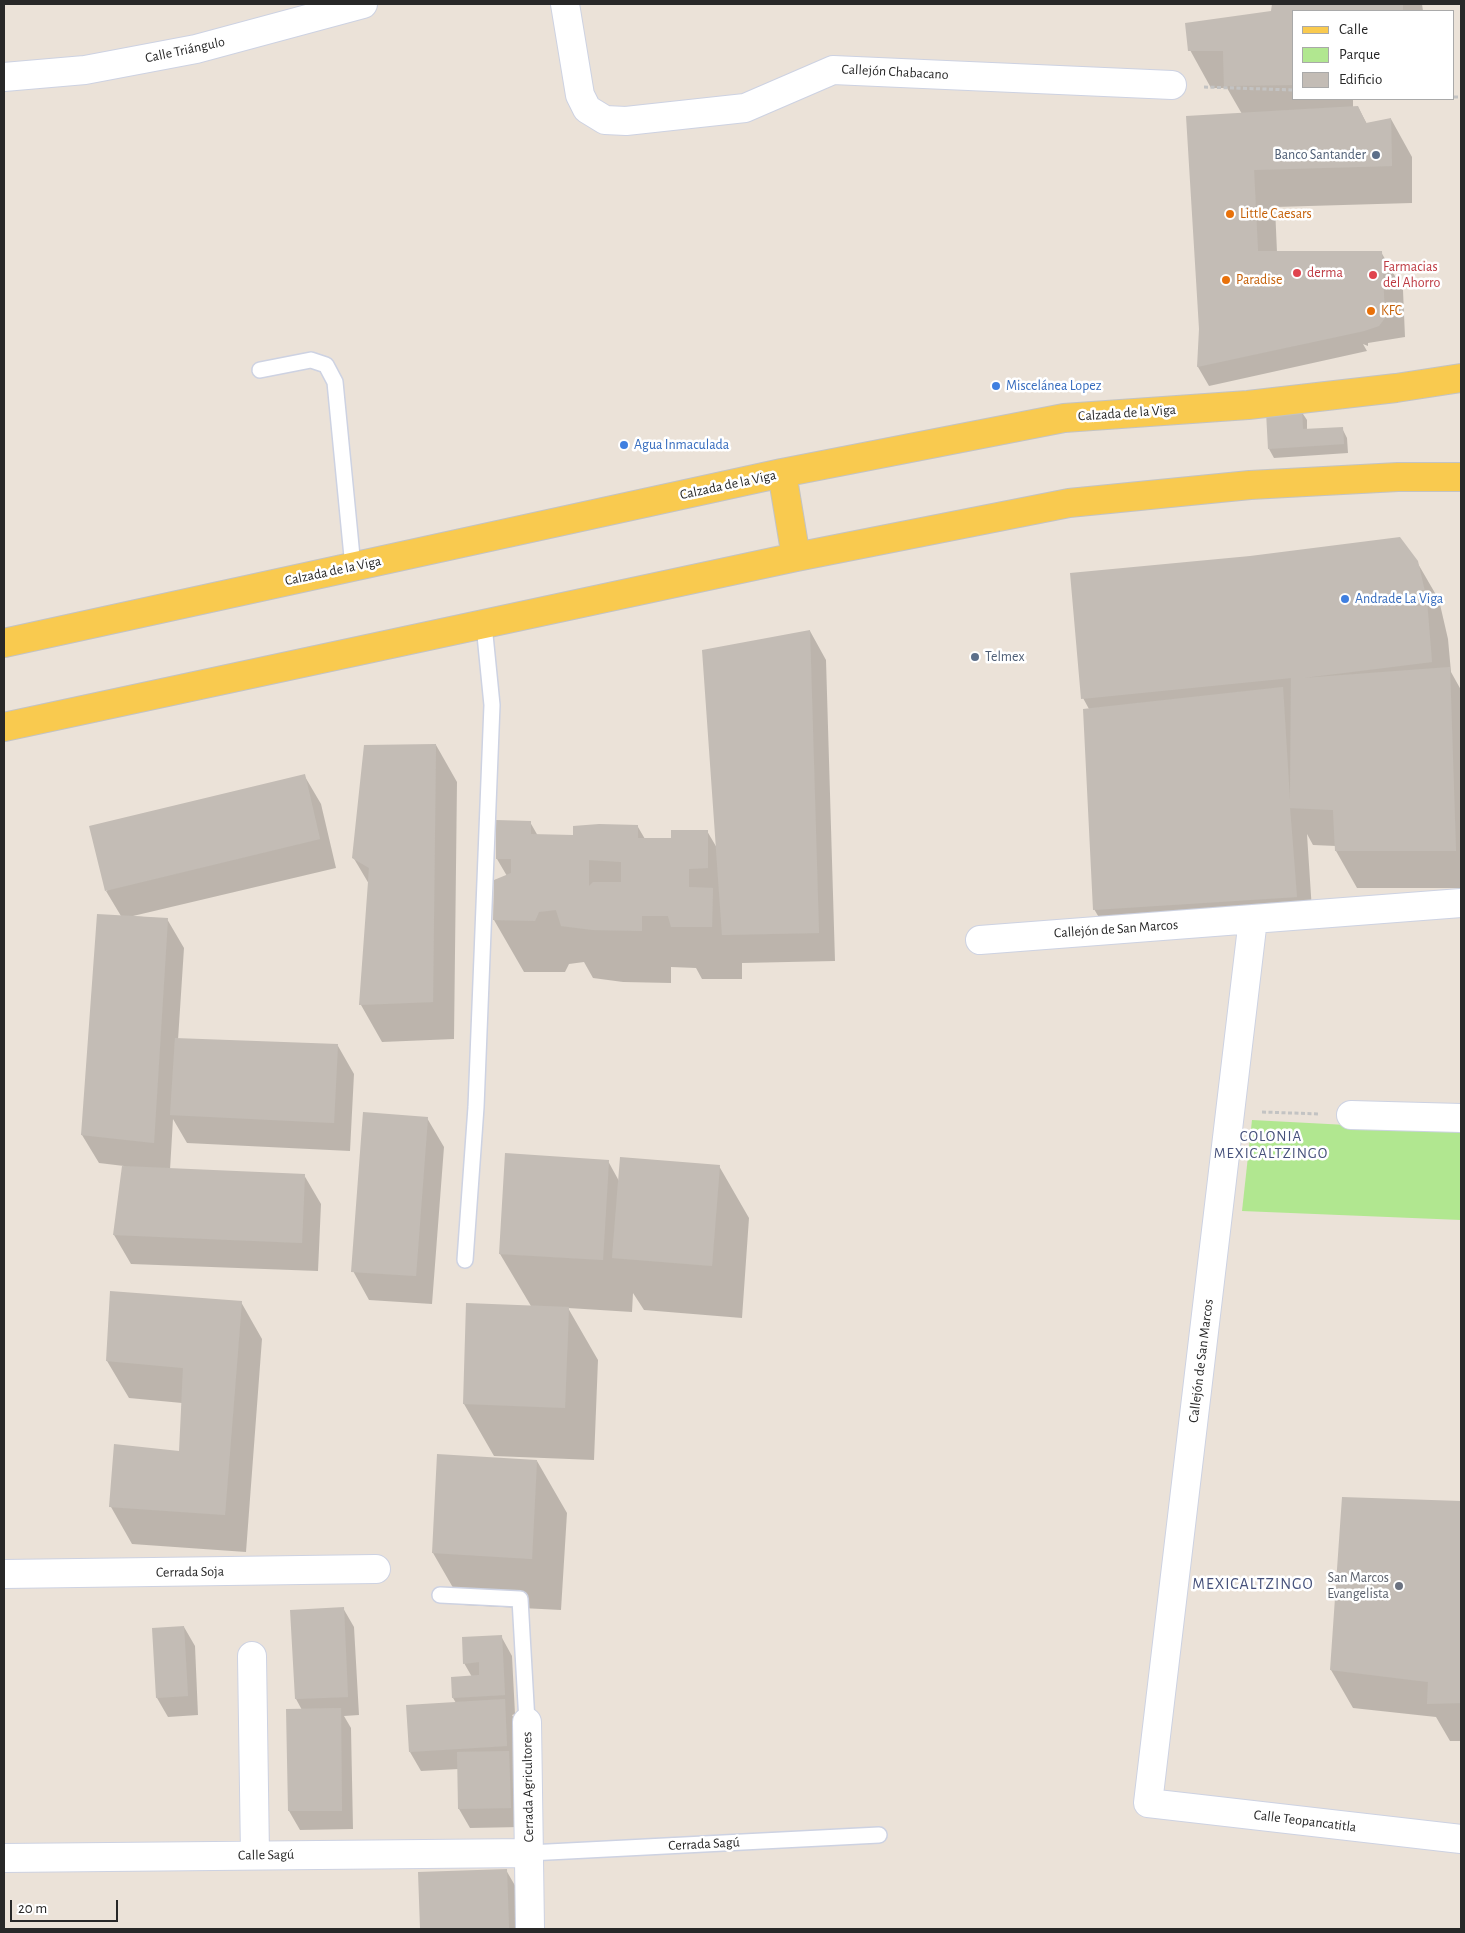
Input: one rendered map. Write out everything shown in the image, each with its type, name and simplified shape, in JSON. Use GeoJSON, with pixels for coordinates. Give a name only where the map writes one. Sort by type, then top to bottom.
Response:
{"type":"FeatureCollection","features":[{"type":"Feature","properties":{"kind":"main road","name":"Calzada de la Viga"},"geometry":{"type":"LineString","coordinates":[[4,643],[782,474],[1064,418],[1248,405],[1396,388],[1461,378]]}},
{"type":"Feature","properties":{"kind":"main road"},"geometry":{"type":"LineString","coordinates":[[782,474],[796,557]]}},
{"type":"Feature","properties":{"kind":"main road"},"geometry":{"type":"LineString","coordinates":[[4,727],[484,626],[796,557],[1069,503],[1250,485],[1398,477],[1461,477]]}},
{"type":"Feature","properties":{"kind":"street","name":"Calle Triángulo"},"geometry":{"type":"LineString","coordinates":[[4,77],[85,70],[196,49],[363,4]]}},
{"type":"Feature","properties":{"kind":"street","name":"Callejón Chabacano"},"geometry":{"type":"LineString","coordinates":[[565,4],[580,95],[587,109],[605,120],[626,121],[745,108],[833,70],[1172,86]]}},
{"type":"Feature","properties":{"kind":"street","name":"Callejón de San Marcos"},"geometry":{"type":"LineString","coordinates":[[980,940],[1461,903]]}},
{"type":"Feature","properties":{"kind":"street","name":"Callejón de San Marcos"},"geometry":{"type":"LineString","coordinates":[[1148,1803],[1253,919]]}},
{"type":"Feature","properties":{"kind":"street"},"geometry":{"type":"LineString","coordinates":[[1351,1116],[1461,1118]]}},
{"type":"Feature","properties":{"kind":"street","name":"Cerrada Soja"},"geometry":{"type":"LineString","coordinates":[[4,1574],[376,1569]]}},
{"type":"Feature","properties":{"kind":"street"},"geometry":{"type":"LineString","coordinates":[[252,1656],[255,1855]]}},
{"type":"Feature","properties":{"kind":"street","name":"Cerrada Agricultores"},"geometry":{"type":"LineString","coordinates":[[527,1722],[530,1929]]}},
{"type":"Feature","properties":{"kind":"street","name":"Calle Teopancatitla"},"geometry":{"type":"LineString","coordinates":[[1148,1803],[1461,1839]]}},
{"type":"Feature","properties":{"kind":"street","name":"Calle Sagú"},"geometry":{"type":"LineString","coordinates":[[4,1858],[529,1853]]}},
{"type":"Feature","properties":{"kind":"lane"},"geometry":{"type":"LineString","coordinates":[[260,370],[311,360],[326,365],[335,382],[353,567]]}},
{"type":"Feature","properties":{"kind":"lane"},"geometry":{"type":"LineString","coordinates":[[465,1260],[476,1107],[492,705],[484,626]]}},
{"type":"Feature","properties":{"kind":"lane"},"geometry":{"type":"LineString","coordinates":[[440,1594],[520,1599],[527,1722]]}},
{"type":"Feature","properties":{"kind":"lane","name":"Cerrada Sagú"},"geometry":{"type":"LineString","coordinates":[[529,1853],[879,1835]]}},
{"type":"Feature","properties":{"kind":"path"},"geometry":{"type":"LineString","coordinates":[[1172,86],[1292,90]]}},
{"type":"Feature","properties":{"kind":"path"},"geometry":{"type":"LineString","coordinates":[[1230,1111],[1351,1116]]}},
{"type":"Feature","properties":{"kind":"green space"},"geometry":{"type":"Polygon","coordinates":[[[1252,1120],[1461,1131],[1461,1220],[1242,1211],[1252,1120]]]}},
{"type":"Feature","properties":{"kind":"building"},"geometry":{"type":"Polygon","coordinates":[[[1272,4],[1403,4],[1403,10],[1292,10],[1292,85],[1224,86],[1223,51],[1188,51],[1185,23],[1271,11],[1272,4]]]}},
{"type":"Feature","properties":{"kind":"building"},"geometry":{"type":"Polygon","coordinates":[[[1358,106],[1366,123],[1391,118],[1392,166],[1254,170],[1258,251],[1382,251],[1385,318],[1379,326],[1364,331],[1197,367],[1199,329],[1186,116],[1358,106]]]}},
{"type":"Feature","properties":{"kind":"building"},"geometry":{"type":"Polygon","coordinates":[[[1302,410],[1303,429],[1343,427],[1344,444],[1268,449],[1266,412],[1302,410]]]}},
{"type":"Feature","properties":{"kind":"building"},"geometry":{"type":"Polygon","coordinates":[[[1400,537],[1418,561],[1427,601],[1432,662],[1303,678],[1450,667],[1456,851],[1335,851],[1333,810],[1290,808],[1297,897],[1093,910],[1083,709],[1283,687],[1290,801],[1291,678],[1081,699],[1070,573],[1250,556],[1400,537]]]}},
{"type":"Feature","properties":{"kind":"building"},"geometry":{"type":"Polygon","coordinates":[[[810,630],[819,933],[722,935],[702,650],[810,630]]]}},
{"type":"Feature","properties":{"kind":"building"},"geometry":{"type":"Polygon","coordinates":[[[436,744],[433,1002],[359,1005],[369,868],[352,858],[364,745],[436,744]]]}},
{"type":"Feature","properties":{"kind":"building"},"geometry":{"type":"Polygon","coordinates":[[[305,774],[320,839],[105,891],[89,826],[305,774]]]}},
{"type":"Feature","properties":{"kind":"building"},"geometry":{"type":"Polygon","coordinates":[[[496,820],[531,821],[531,834],[573,835],[573,826],[599,824],[638,825],[638,838],[671,838],[671,830],[708,830],[708,868],[689,869],[689,887],[713,888],[712,927],[671,927],[668,916],[642,916],[642,931],[593,930],[561,926],[556,910],[539,912],[535,921],[493,920],[494,880],[511,873],[511,859],[496,859],[496,820]],[[589,860],[589,886],[593,882],[621,882],[621,862],[589,860]]]}},
{"type":"Feature","properties":{"kind":"building"},"geometry":{"type":"Polygon","coordinates":[[[97,914],[168,918],[154,1143],[81,1135],[97,914]]]}},
{"type":"Feature","properties":{"kind":"building"},"geometry":{"type":"Polygon","coordinates":[[[175,1038],[338,1044],[334,1123],[170,1115],[175,1038]]]}},
{"type":"Feature","properties":{"kind":"building"},"geometry":{"type":"Polygon","coordinates":[[[363,1112],[428,1117],[416,1276],[351,1272],[363,1112]]]}},
{"type":"Feature","properties":{"kind":"building"},"geometry":{"type":"Polygon","coordinates":[[[505,1153],[609,1160],[603,1260],[499,1254],[505,1153]]]}},
{"type":"Feature","properties":{"kind":"building"},"geometry":{"type":"Polygon","coordinates":[[[620,1157],[720,1165],[712,1266],[612,1258],[620,1157]]]}},
{"type":"Feature","properties":{"kind":"building"},"geometry":{"type":"Polygon","coordinates":[[[122,1166],[305,1174],[302,1243],[113,1235],[122,1166]]]}},
{"type":"Feature","properties":{"kind":"building"},"geometry":{"type":"Polygon","coordinates":[[[110,1291],[242,1301],[225,1515],[109,1507],[114,1444],[179,1451],[183,1368],[106,1361],[110,1291]]]}},
{"type":"Feature","properties":{"kind":"building"},"geometry":{"type":"Polygon","coordinates":[[[466,1303],[569,1307],[565,1408],[463,1404],[466,1303]]]}},
{"type":"Feature","properties":{"kind":"building"},"geometry":{"type":"Polygon","coordinates":[[[437,1454],[537,1460],[532,1559],[432,1553],[437,1454]]]}},
{"type":"Feature","properties":{"kind":"building","name":"San Marcos Evangelista"},"geometry":{"type":"Polygon","coordinates":[[[1342,1497],[1461,1501],[1461,1703],[1427,1704],[1428,1682],[1330,1670],[1342,1497]]]}},
{"type":"Feature","properties":{"kind":"building"},"geometry":{"type":"Polygon","coordinates":[[[344,1607],[348,1697],[295,1699],[290,1610],[344,1607]]]}},
{"type":"Feature","properties":{"kind":"building"},"geometry":{"type":"Polygon","coordinates":[[[184,1626],[188,1696],[156,1698],[152,1628],[184,1626]]]}},
{"type":"Feature","properties":{"kind":"building"},"geometry":{"type":"Polygon","coordinates":[[[502,1635],[505,1695],[452,1698],[451,1677],[479,1675],[479,1662],[463,1664],[462,1637],[502,1635]]]}},
{"type":"Feature","properties":{"kind":"building"},"geometry":{"type":"Polygon","coordinates":[[[505,1699],[507,1746],[409,1752],[406,1705],[505,1699]]]}},
{"type":"Feature","properties":{"kind":"building"},"geometry":{"type":"Polygon","coordinates":[[[341,1708],[342,1811],[288,1811],[286,1709],[341,1708]]]}},
{"type":"Feature","properties":{"kind":"building"},"geometry":{"type":"Polygon","coordinates":[[[509,1751],[511,1808],[458,1809],[457,1752],[509,1751]]]}},
{"type":"Feature","properties":{"kind":"building"},"geometry":{"type":"Polygon","coordinates":[[[507,1869],[509,1929],[420,1929],[418,1872],[507,1869]]]}},
{"type":"Feature","properties":{"kind":"place","name":"Banco Santander"},"geometry":{"type":"Point","coordinates":[1376,155]}},
{"type":"Feature","properties":{"kind":"place","name":"Little Caesars"},"geometry":{"type":"Point","coordinates":[1230,214]}},
{"type":"Feature","properties":{"kind":"place","name":"derma"},"geometry":{"type":"Point","coordinates":[1297,273]}},
{"type":"Feature","properties":{"kind":"place","name":"Farmacias del Ahorro"},"geometry":{"type":"Point","coordinates":[1373,275]}},
{"type":"Feature","properties":{"kind":"place","name":"Paradise"},"geometry":{"type":"Point","coordinates":[1226,280]}},
{"type":"Feature","properties":{"kind":"place","name":"KFC"},"geometry":{"type":"Point","coordinates":[1371,311]}},
{"type":"Feature","properties":{"kind":"place","name":"Miscelánea Lopez"},"geometry":{"type":"Point","coordinates":[996,386]}},
{"type":"Feature","properties":{"kind":"place","name":"Agua Inmaculada"},"geometry":{"type":"Point","coordinates":[624,445]}},
{"type":"Feature","properties":{"kind":"place","name":"Andrade La Viga"},"geometry":{"type":"Point","coordinates":[1345,599]}},
{"type":"Feature","properties":{"kind":"place","name":"Telmex"},"geometry":{"type":"Point","coordinates":[975,657]}},
{"type":"Feature","properties":{"kind":"place","name":"San Marcos Evangelista"},"geometry":{"type":"Point","coordinates":[1399,1586]}},
{"type":"Feature","properties":{"kind":"district","name":"COLONIA MEXICALTZINGO"},"geometry":{"type":"Point","coordinates":[1271,1144]}},
{"type":"Feature","properties":{"kind":"district","name":"MEXICALTZINGO"},"geometry":{"type":"Point","coordinates":[1253,1584]}}]}
